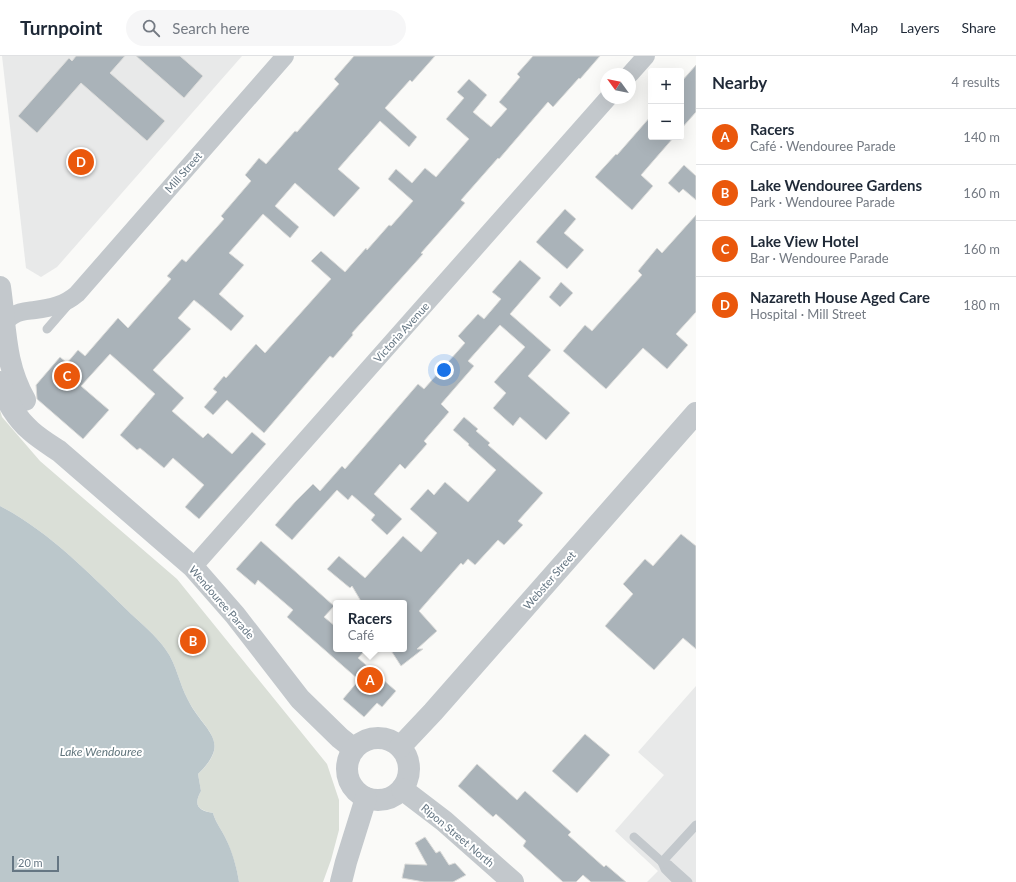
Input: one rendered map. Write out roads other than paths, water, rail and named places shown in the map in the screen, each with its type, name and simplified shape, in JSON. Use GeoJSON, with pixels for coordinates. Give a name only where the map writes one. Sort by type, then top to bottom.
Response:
{"type":"FeatureCollection","features":[{"type":"Feature","properties":{"kind":"street","name":"Mill Street"},"geometry":{"type":"LineString","coordinates":[[83,288],[284,56]]}},
{"type":"Feature","properties":{"kind":"street"},"geometry":{"type":"LineString","coordinates":[[635,68],[646,56]]}},
{"type":"Feature","properties":{"kind":"street","name":"Victoria Avenue"},"geometry":{"type":"LineString","coordinates":[[193,567],[603,104]]}},
{"type":"Feature","properties":{"kind":"street"},"geometry":{"type":"LineString","coordinates":[[2,304],[59,296],[83,288]]}},
{"type":"Feature","properties":{"kind":"street","name":"Wendouree Parade"},"geometry":{"type":"LineString","coordinates":[[2,304],[8,358],[18,388],[59,451]]}},
{"type":"Feature","properties":{"kind":"street","name":"Wendouree Parade"},"geometry":{"type":"LineString","coordinates":[[0,382],[14,410],[26,427],[36,436],[59,451],[193,567],[235,615],[300,699],[328,728],[354,749]]}},
{"type":"Feature","properties":{"kind":"street","name":"Webster Street"},"geometry":{"type":"LineString","coordinates":[[400,747],[433,712],[696,413]]}},
{"type":"Feature","properties":{"kind":"street"},"geometry":{"type":"LineString","coordinates":[[382,738],[392,741],[400,747],[407,758],[409,772],[407,781],[396,795],[387,799],[378,800],[366,798],[360,795],[353,788],[348,778],[347,768],[349,758],[354,749],[371,739],[382,738]]}},
{"type":"Feature","properties":{"kind":"street","name":"Ripon Street North"},"geometry":{"type":"LineString","coordinates":[[402,788],[444,821],[513,882]]}},
{"type":"Feature","properties":{"kind":"street"},"geometry":{"type":"LineString","coordinates":[[341,882],[366,798]]}},
{"type":"Feature","properties":{"kind":"lane"},"geometry":{"type":"LineString","coordinates":[[47,329],[83,288]]}},
{"type":"Feature","properties":{"kind":"lane"},"geometry":{"type":"LineString","coordinates":[[662,862],[696,825]]}},
{"type":"Feature","properties":{"kind":"lane"},"geometry":{"type":"LineString","coordinates":[[634,837],[662,862],[665,869],[678,882]]}},
{"type":"Feature","properties":{"kind":"lane"},"geometry":{"type":"LineString","coordinates":[[662,862],[669,864],[688,882]]}},
{"type":"Feature","properties":{"kind":"water","name":"Lake Wendouree"},"geometry":{"type":"Polygon","coordinates":[[[0,506],[34,527],[97,580],[153,634],[170,656],[188,700],[212,736],[214,744],[213,753],[198,774],[201,791],[197,804],[204,811],[213,813],[230,849],[236,865],[239,882],[0,882],[0,506]]]}},
{"type":"Feature","properties":{"kind":"place","name":"Nazareth House Aged Care"},"geometry":{"type":"Point","coordinates":[81,162]}},
{"type":"Feature","properties":{"kind":"place","name":"Lake View Hotel"},"geometry":{"type":"Point","coordinates":[67,376]}},
{"type":"Feature","properties":{"kind":"place","name":"Lake Wendouree Gardens"},"geometry":{"type":"Point","coordinates":[193,641]}},
{"type":"Feature","properties":{"kind":"place","name":"Racers"},"geometry":{"type":"Point","coordinates":[370,680]}}]}
